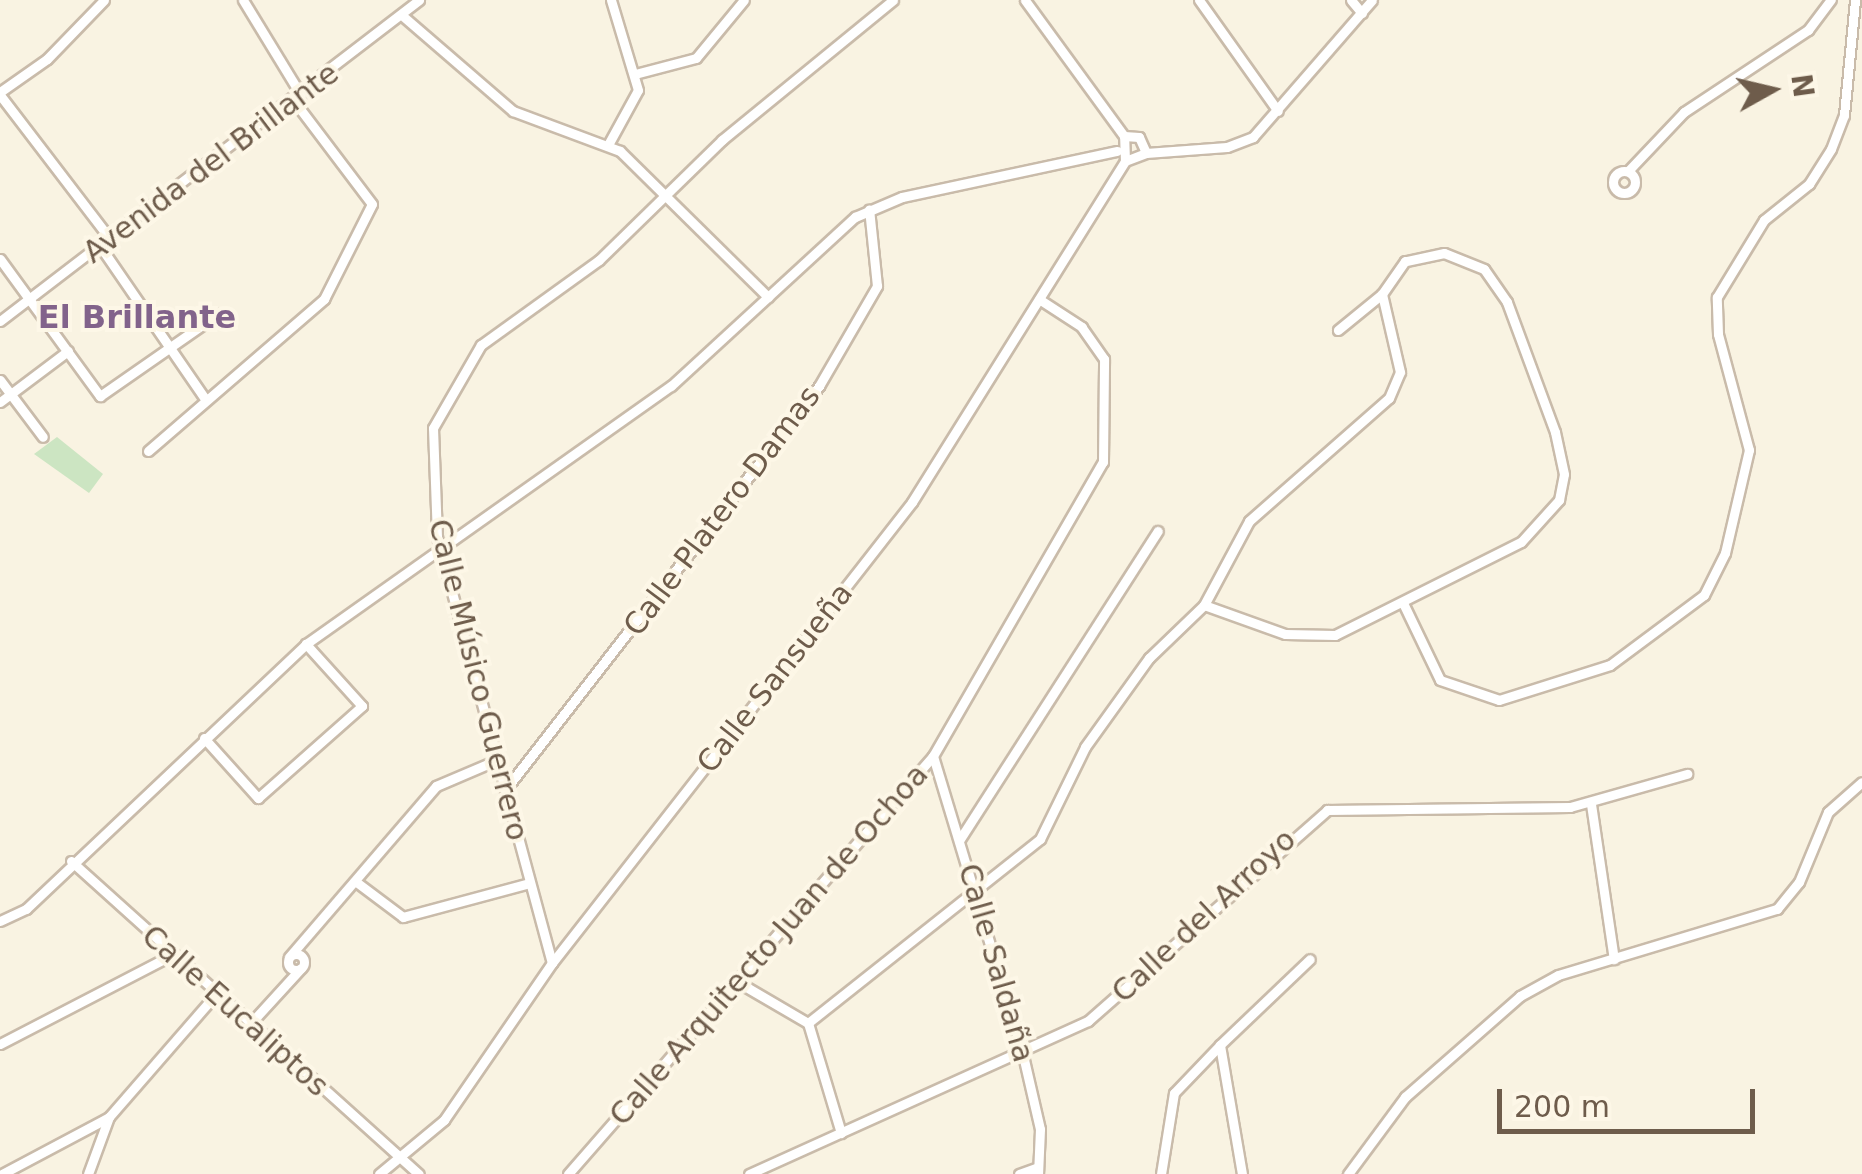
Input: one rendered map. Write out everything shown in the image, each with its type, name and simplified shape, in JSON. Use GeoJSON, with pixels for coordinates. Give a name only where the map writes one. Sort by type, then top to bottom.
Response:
{"type":"FeatureCollection","features":[{"type":"Feature","properties":{"kind":"street"},"geometry":{"type":"LineString","coordinates":[[104,0],[46,59],[0,94],[110,239]]}},
{"type":"Feature","properties":{"kind":"street"},"geometry":{"type":"LineString","coordinates":[[148,451],[333,289],[372,204],[297,98],[243,0]]}},
{"type":"Feature","properties":{"kind":"street","name":"Avenida del Brillante"},"geometry":{"type":"LineString","coordinates":[[0,322],[404,17],[419,0]]}},
{"type":"Feature","properties":{"kind":"street"},"geometry":{"type":"LineString","coordinates":[[608,142],[638,90],[611,0]]}},
{"type":"Feature","properties":{"kind":"street"},"geometry":{"type":"LineString","coordinates":[[635,74],[696,58],[744,0]]}},
{"type":"Feature","properties":{"kind":"street","name":"Calle Músico Guerrero"},"geometry":{"type":"LineString","coordinates":[[552,964],[440,547],[431,450],[453,382],[481,345],[598,260],[665,195],[893,0]]}},
{"type":"Feature","properties":{"kind":"street"},"geometry":{"type":"LineString","coordinates":[[0,921],[26,910],[71,861],[306,644],[672,386],[869,209],[1123,150],[1124,136],[1025,0]]}},
{"type":"Feature","properties":{"kind":"street"},"geometry":{"type":"LineString","coordinates":[[1199,0],[1278,111]]}},
{"type":"Feature","properties":{"kind":"street"},"geometry":{"type":"LineString","coordinates":[[1350,0],[1362,12]]}},
{"type":"Feature","properties":{"kind":"street"},"geometry":{"type":"LineString","coordinates":[[1125,161],[1146,153],[1240,144],[1278,111],[1372,0]]}},
{"type":"Feature","properties":{"kind":"street"},"geometry":{"type":"LineString","coordinates":[[1628,171],[1684,112],[1808,30],[1830,0]]}},
{"type":"Feature","properties":{"kind":"street"},"geometry":{"type":"LineString","coordinates":[[1403,604],[1440,680],[1500,700],[1610,665],[1704,595],[1725,553],[1750,450],[1718,334],[1717,297],[1764,220],[1820,169],[1839,132],[1849,80],[1855,0]]}},
{"type":"Feature","properties":{"kind":"street"},"geometry":{"type":"LineString","coordinates":[[404,17],[512,111],[608,142],[768,296]]}},
{"type":"Feature","properties":{"kind":"street"},"geometry":{"type":"LineString","coordinates":[[1849,80],[1862,74]]}},
{"type":"Feature","properties":{"kind":"street"},"geometry":{"type":"LineString","coordinates":[[1124,136],[1139,137],[1146,153]]}},
{"type":"Feature","properties":{"kind":"street","name":"Calle Sansueña"},"geometry":{"type":"LineString","coordinates":[[379,1174],[401,1160],[444,1120],[552,964],[912,502],[1125,161],[1123,150]]}},
{"type":"Feature","properties":{"kind":"street","name":"Calle Platero Damas"},"geometry":{"type":"LineString","coordinates":[[505,790],[819,386],[877,286],[869,209]]}},
{"type":"Feature","properties":{"kind":"street"},"geometry":{"type":"LineString","coordinates":[[100,246],[206,400]]}},
{"type":"Feature","properties":{"kind":"street"},"geometry":{"type":"LineString","coordinates":[[1204,605],[1285,634],[1318,636],[1403,604],[1536,530],[1559,500],[1564,474],[1507,302],[1484,270],[1460,256],[1419,256],[1393,270],[1382,294],[1338,330]]}},
{"type":"Feature","properties":{"kind":"street"},"geometry":{"type":"LineString","coordinates":[[0,258],[100,396],[218,314]]}},
{"type":"Feature","properties":{"kind":"street"},"geometry":{"type":"LineString","coordinates":[[808,1023],[1040,839],[1117,698],[1204,605],[1248,521],[1396,386],[1399,358],[1382,294]]}},
{"type":"Feature","properties":{"kind":"street","name":"Calle Arquitecto Juan de Ochoa"},"geometry":{"type":"LineString","coordinates":[[568,1174],[934,756],[1106,454],[1109,379],[1101,350],[1039,299]]}},
{"type":"Feature","properties":{"kind":"street"},"geometry":{"type":"LineString","coordinates":[[0,402],[68,351]]}},
{"type":"Feature","properties":{"kind":"street"},"geometry":{"type":"LineString","coordinates":[[0,380],[42,437]]}},
{"type":"Feature","properties":{"kind":"street"},"geometry":{"type":"LineString","coordinates":[[960,838],[1158,531]]}},
{"type":"Feature","properties":{"kind":"street"},"geometry":{"type":"LineString","coordinates":[[204,738],[258,798],[362,706],[306,644]]}},
{"type":"Feature","properties":{"kind":"street","name":"Calle Saldaña"},"geometry":{"type":"LineString","coordinates":[[934,756],[1022,1052],[1040,1129],[1038,1170]]}},
{"type":"Feature","properties":{"kind":"street"},"geometry":{"type":"LineString","coordinates":[[249,1025],[301,968],[301,956],[289,958],[436,786],[497,760]]}},
{"type":"Feature","properties":{"kind":"street","name":"Calle del Arroyo"},"geometry":{"type":"LineString","coordinates":[[749,1174],[1096,1016],[1296,829],[1327,810],[1591,804],[1687,774]]}},
{"type":"Feature","properties":{"kind":"street"},"geometry":{"type":"LineString","coordinates":[[1348,1174],[1404,1098],[1506,1008],[1558,975],[1763,918],[1790,897],[1828,812],[1862,782]]}},
{"type":"Feature","properties":{"kind":"street"},"geometry":{"type":"LineString","coordinates":[[1591,804],[1614,958]]}},
{"type":"Feature","properties":{"kind":"street","name":"Calle Eucaliptos"},"geometry":{"type":"LineString","coordinates":[[71,861],[214,995],[401,1160]]}},
{"type":"Feature","properties":{"kind":"street"},"geometry":{"type":"LineString","coordinates":[[355,881],[403,917],[530,883]]}},
{"type":"Feature","properties":{"kind":"street"},"geometry":{"type":"LineString","coordinates":[[0,1044],[172,955]]}},
{"type":"Feature","properties":{"kind":"street"},"geometry":{"type":"LineString","coordinates":[[1162,1174],[1174,1093],[1310,959]]}},
{"type":"Feature","properties":{"kind":"street"},"geometry":{"type":"LineString","coordinates":[[736,980],[808,1023],[841,1132]]}},
{"type":"Feature","properties":{"kind":"street"},"geometry":{"type":"LineString","coordinates":[[88,1174],[109,1117],[214,995]]}},
{"type":"Feature","properties":{"kind":"street"},"geometry":{"type":"LineString","coordinates":[[1220,1045],[1242,1174]]}},
{"type":"Feature","properties":{"kind":"street"},"geometry":{"type":"LineString","coordinates":[[2,1174],[109,1117]]}},
{"type":"Feature","properties":{"kind":"street"},"geometry":{"type":"LineString","coordinates":[[401,1160],[419,1174]]}},
{"type":"Feature","properties":{"kind":"street"},"geometry":{"type":"LineString","coordinates":[[1019,1174],[1038,1170]]}},
{"type":"Feature","properties":{"kind":"green space"},"geometry":{"type":"Polygon","coordinates":[[[57,437],[103,474],[89,493],[34,454],[57,437]]]}},
{"type":"Feature","properties":{"kind":"district","name":"El Brillante"},"geometry":{"type":"Point","coordinates":[137,317]}}]}
